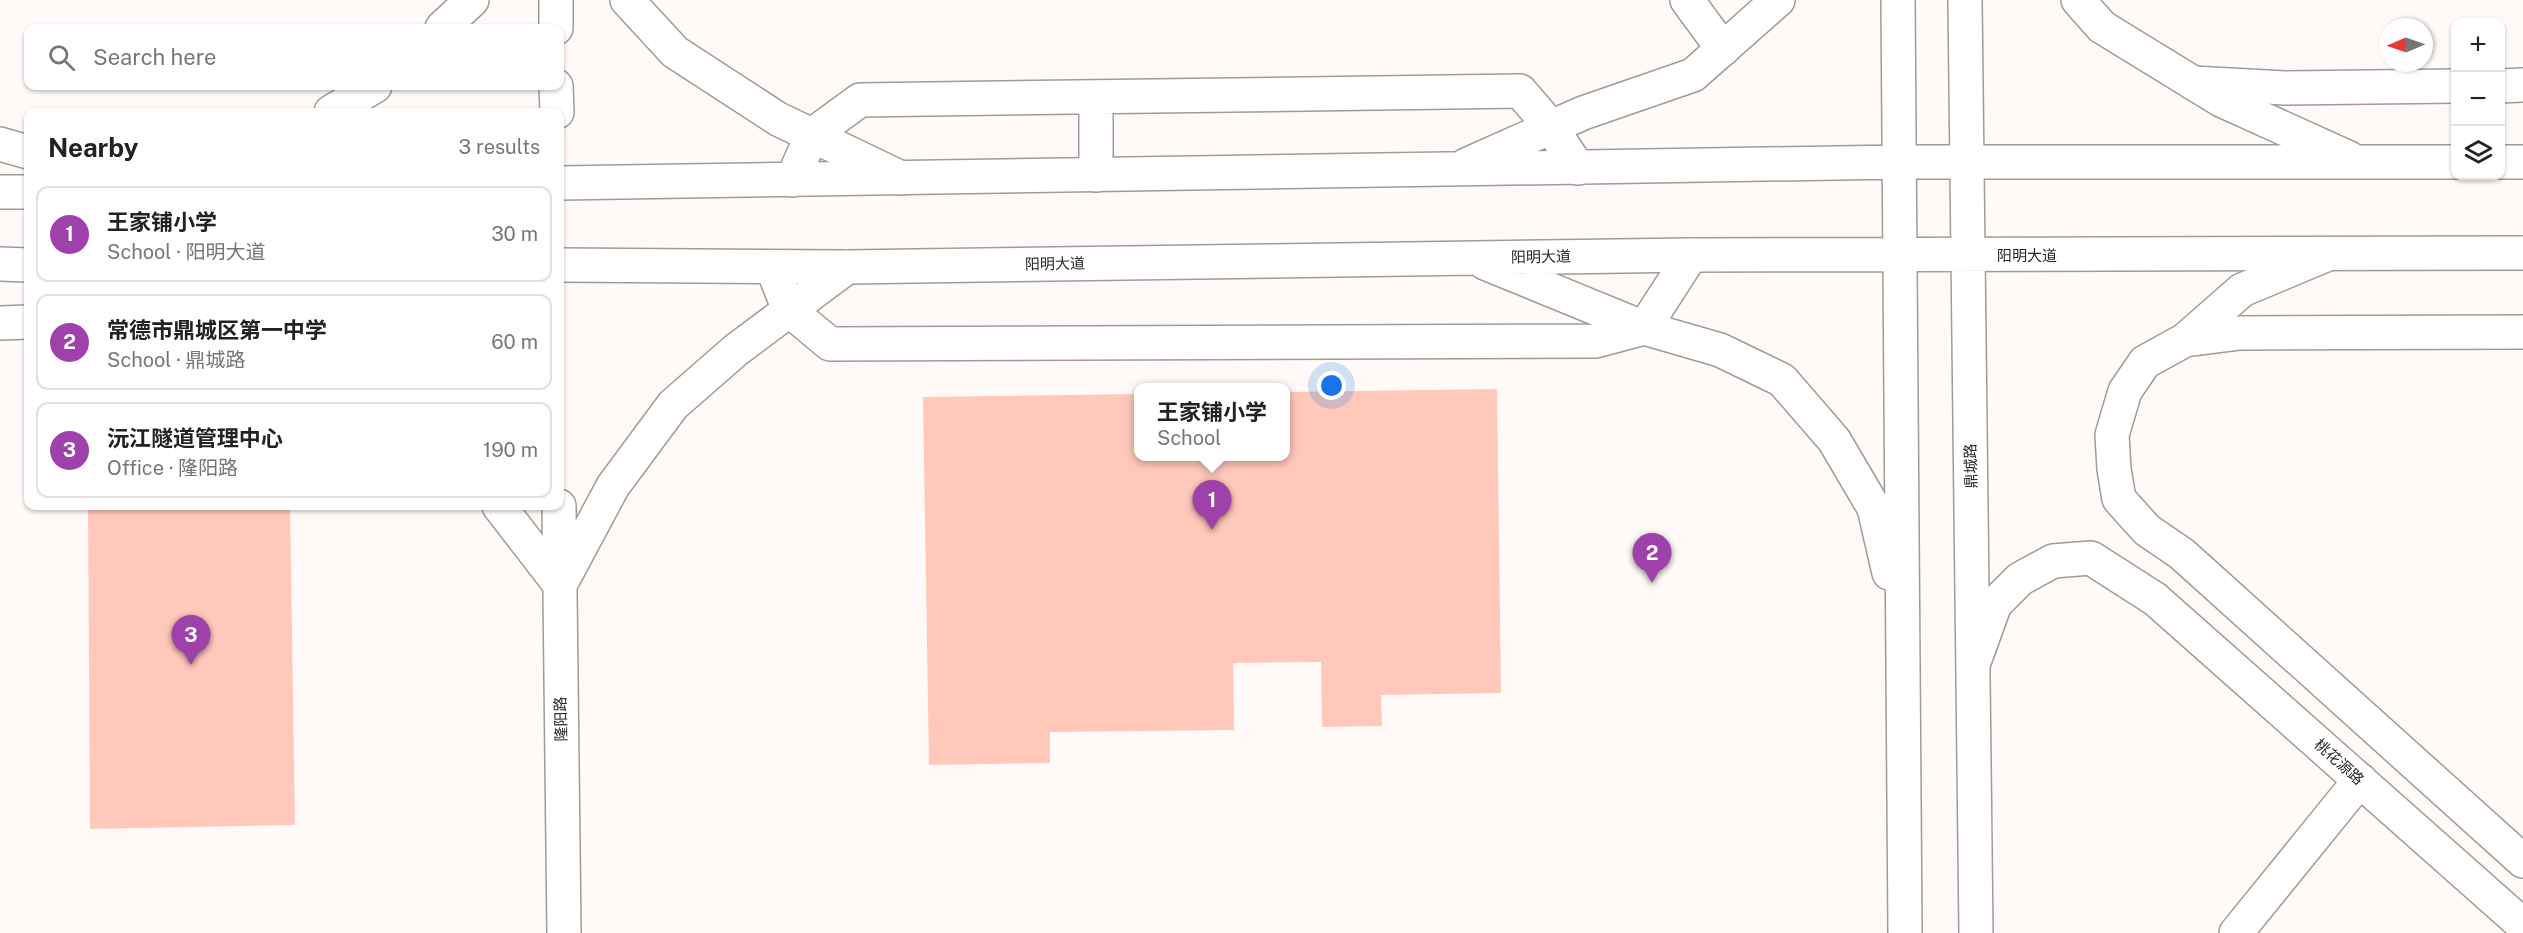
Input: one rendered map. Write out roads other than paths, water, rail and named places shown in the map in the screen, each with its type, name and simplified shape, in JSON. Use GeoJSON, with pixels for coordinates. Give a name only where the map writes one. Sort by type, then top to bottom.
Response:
{"type":"FeatureCollection","features":[{"type":"Feature","properties":{"kind":"main road"},"geometry":{"type":"LineString","coordinates":[[446,24],[472,0]]}},
{"type":"Feature","properties":{"kind":"main road"},"geometry":{"type":"LineString","coordinates":[[556,0],[556,24]]}},
{"type":"Feature","properties":{"kind":"main road"},"geometry":{"type":"LineString","coordinates":[[627,0],[675,52],[778,119],[901,178]]}},
{"type":"Feature","properties":{"kind":"main road"},"geometry":{"type":"LineString","coordinates":[[1687,0],[1723,49]]}},
{"type":"Feature","properties":{"kind":"main road"},"geometry":{"type":"LineString","coordinates":[[1454,170],[1582,113],[1693,75],[1778,0]]}},
{"type":"Feature","properties":{"kind":"main road"},"geometry":{"type":"LineString","coordinates":[[1898,0],[1905,933]]}},
{"type":"Feature","properties":{"kind":"main road","name":"鼎城路"},"geometry":{"type":"LineString","coordinates":[[1965,0],[1976,933]]}},
{"type":"Feature","properties":{"kind":"main road"},"geometry":{"type":"LineString","coordinates":[[2078,0],[2102,27],[2221,100],[2358,163]]}},
{"type":"Feature","properties":{"kind":"main road"},"geometry":{"type":"LineString","coordinates":[[2193,83],[2285,88],[2451,86]]}},
{"type":"Feature","properties":{"kind":"main road"},"geometry":{"type":"LineString","coordinates":[[2505,86],[2523,86]]}},
{"type":"Feature","properties":{"kind":"main road"},"geometry":{"type":"LineString","coordinates":[[338,108],[368,90]]}},
{"type":"Feature","properties":{"kind":"main road"},"geometry":{"type":"LineString","coordinates":[[556,90],[556,108]]}},
{"type":"Feature","properties":{"kind":"main road"},"geometry":{"type":"LineString","coordinates":[[792,180],[812,135],[860,100],[1096,96],[1520,91],[1551,127],[1578,168]]}},
{"type":"Feature","properties":{"kind":"main road"},"geometry":{"type":"LineString","coordinates":[[1096,96],[1096,175]]}},
{"type":"Feature","properties":{"kind":"main road"},"geometry":{"type":"LineString","coordinates":[[0,144],[24,151]]}},
{"type":"Feature","properties":{"kind":"main road"},"geometry":{"type":"LineString","coordinates":[[564,183],[1899,162],[2451,162]]}},
{"type":"Feature","properties":{"kind":"main road"},"geometry":{"type":"LineString","coordinates":[[2505,162],[2523,162]]}},
{"type":"Feature","properties":{"kind":"main road"},"geometry":{"type":"LineString","coordinates":[[0,192],[24,192]]}},
{"type":"Feature","properties":{"kind":"main road","name":"阳明大道"},"geometry":{"type":"LineString","coordinates":[[564,265],[847,267],[1691,255],[2523,253]]}},
{"type":"Feature","properties":{"kind":"main road"},"geometry":{"type":"LineString","coordinates":[[2328,254],[2242,290],[2185,340],[2145,362],[2126,391],[2112,435],[2119,499],[2147,530],[2182,554],[2523,861]]}},
{"type":"Feature","properties":{"kind":"main road"},"geometry":{"type":"LineString","coordinates":[[772,267],[789,310],[830,344],[1595,341],[1644,328],[1691,255]]}},
{"type":"Feature","properties":{"kind":"main road"},"geometry":{"type":"LineString","coordinates":[[1472,257],[1644,328],[1720,350],[1782,380],[1834,440],[1874,508],[1903,634]]}},
{"type":"Feature","properties":{"kind":"main road"},"geometry":{"type":"LineString","coordinates":[[0,264],[24,265]]}},
{"type":"Feature","properties":{"kind":"main road"},"geometry":{"type":"LineString","coordinates":[[502,510],[560,585],[613,486],[672,405],[736,350],[847,267]]}},
{"type":"Feature","properties":{"kind":"main road"},"geometry":{"type":"LineString","coordinates":[[0,323],[24,322]]}},
{"type":"Feature","properties":{"kind":"main road"},"geometry":{"type":"LineString","coordinates":[[2185,340],[2241,333],[2523,332]]}},
{"type":"Feature","properties":{"kind":"main road","name":"隆阳路"},"geometry":{"type":"LineString","coordinates":[[559,510],[564,933]]}},
{"type":"Feature","properties":{"kind":"main road","name":"桃花源路"},"geometry":{"type":"LineString","coordinates":[[1974,662],[1995,604],[2020,579],[2053,561],[2091,558],[2155,599],[2523,925]]}},
{"type":"Feature","properties":{"kind":"main road"},"geometry":{"type":"LineString","coordinates":[[2236,933],[2360,780]]}},
{"type":"Feature","properties":{"kind":"place","name":"王家铺小学"},"geometry":{"type":"Point","coordinates":[1212,530]}},
{"type":"Feature","properties":{"kind":"place","name":"常德市鼎城区第一中学"},"geometry":{"type":"Point","coordinates":[1652,583]}},
{"type":"Feature","properties":{"kind":"place","name":"沅江隧道管理中心"},"geometry":{"type":"Point","coordinates":[191,665]}}]}
